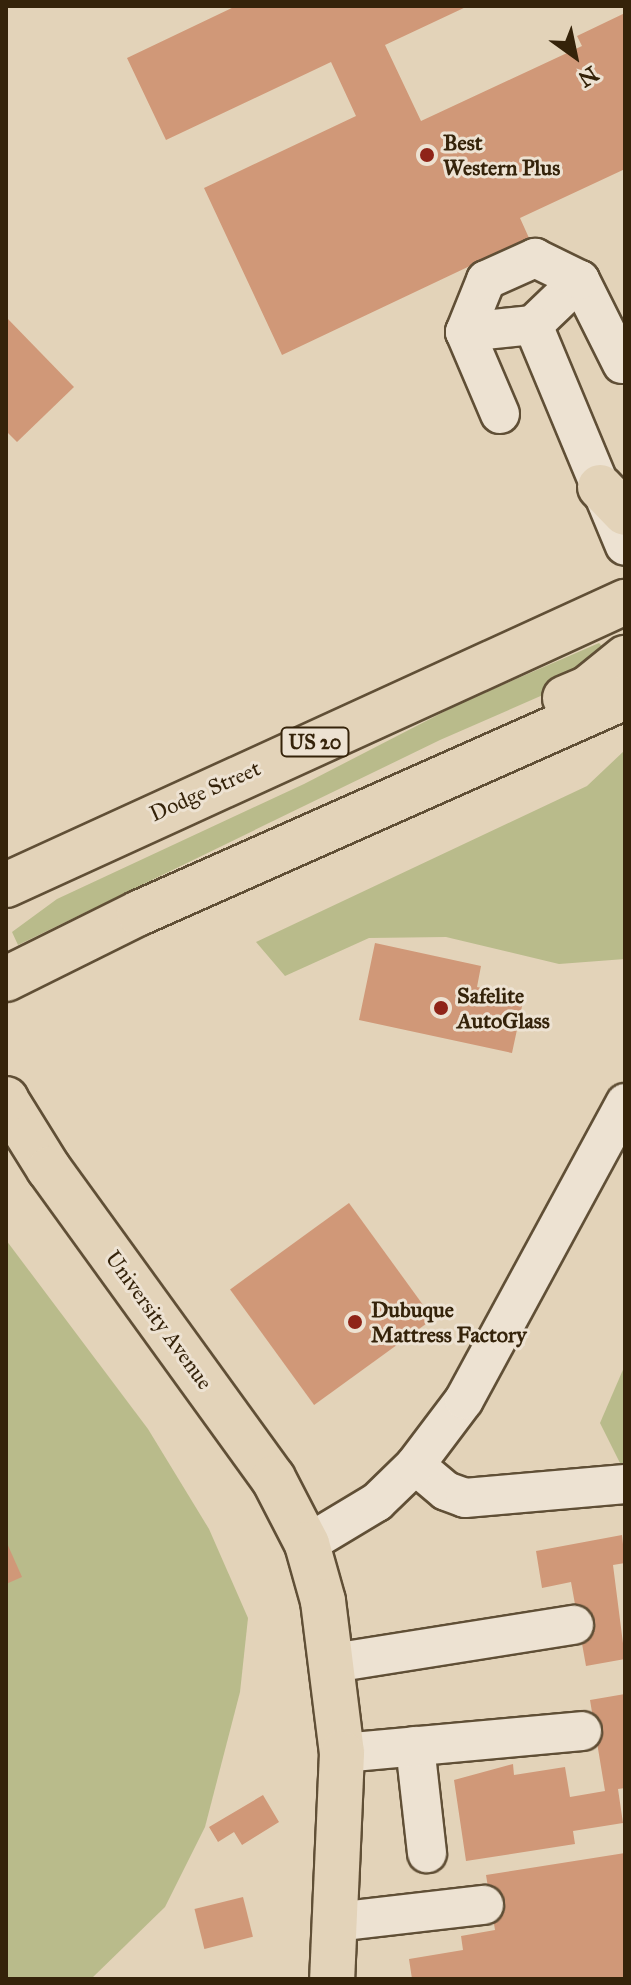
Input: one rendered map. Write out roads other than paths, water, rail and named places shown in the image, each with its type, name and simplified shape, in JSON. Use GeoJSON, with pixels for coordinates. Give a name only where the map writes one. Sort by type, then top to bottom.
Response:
{"type":"FeatureCollection","features":[{"type":"Feature","properties":{"kind":"main road","name":"Dodge Street"},"geometry":{"type":"LineString","coordinates":[[6,885],[625,602]]}},
{"type":"Feature","properties":{"kind":"main road"},"geometry":{"type":"LineString","coordinates":[[263,857],[415,763],[588,688],[625,658]]}},
{"type":"Feature","properties":{"kind":"main road"},"geometry":{"type":"LineString","coordinates":[[6,979],[263,857],[625,697]]}},
{"type":"Feature","properties":{"kind":"main road"},"geometry":{"type":"LineString","coordinates":[[6,912],[333,754],[400,703]]}},
{"type":"Feature","properties":{"kind":"main road"},"geometry":{"type":"LineString","coordinates":[[6,858],[173,778],[359,722]]}},
{"type":"Feature","properties":{"kind":"main road"},"geometry":{"type":"LineString","coordinates":[[6,1012],[34,975],[75,945]]}},
{"type":"Feature","properties":{"kind":"main road","name":"University Avenue"},"geometry":{"type":"LineString","coordinates":[[6,1100],[49,1169],[273,1478],[307,1544],[333,1663],[342,1753],[332,1979]]}},
{"type":"Feature","properties":{"kind":"street"},"geometry":{"type":"LineString","coordinates":[[500,414],[465,332],[486,280],[535,258],[580,280],[622,364]]}},
{"type":"Feature","properties":{"kind":"street"},"geometry":{"type":"LineString","coordinates":[[465,332],[533,325],[580,280]]}},
{"type":"Feature","properties":{"kind":"street"},"geometry":{"type":"LineString","coordinates":[[533,325],[613,500],[625,546]]}},
{"type":"Feature","properties":{"kind":"street"},"geometry":{"type":"LineString","coordinates":[[307,1544],[377,1502],[415,1465],[464,1400],[625,1103]]}},
{"type":"Feature","properties":{"kind":"street"},"geometry":{"type":"LineString","coordinates":[[415,1465],[446,1491],[465,1498],[625,1484]]}},
{"type":"Feature","properties":{"kind":"street"},"geometry":{"type":"LineString","coordinates":[[333,1663],[574,1625]]}},
{"type":"Feature","properties":{"kind":"street"},"geometry":{"type":"LineString","coordinates":[[342,1753],[582,1731]]}},
{"type":"Feature","properties":{"kind":"street"},"geometry":{"type":"LineString","coordinates":[[415,1746],[427,1853]]}},
{"type":"Feature","properties":{"kind":"street"},"geometry":{"type":"LineString","coordinates":[[336,1922],[484,1905]]}},
{"type":"Feature","properties":{"kind":"place","name":"Best Western Plus"},"geometry":{"type":"Point","coordinates":[427,155]}},
{"type":"Feature","properties":{"kind":"place","name":"Safelite AutoGlass"},"geometry":{"type":"Point","coordinates":[441,1008]}},
{"type":"Feature","properties":{"kind":"place","name":"Dubuque Mattress Factory"},"geometry":{"type":"Point","coordinates":[355,1322]}}]}
